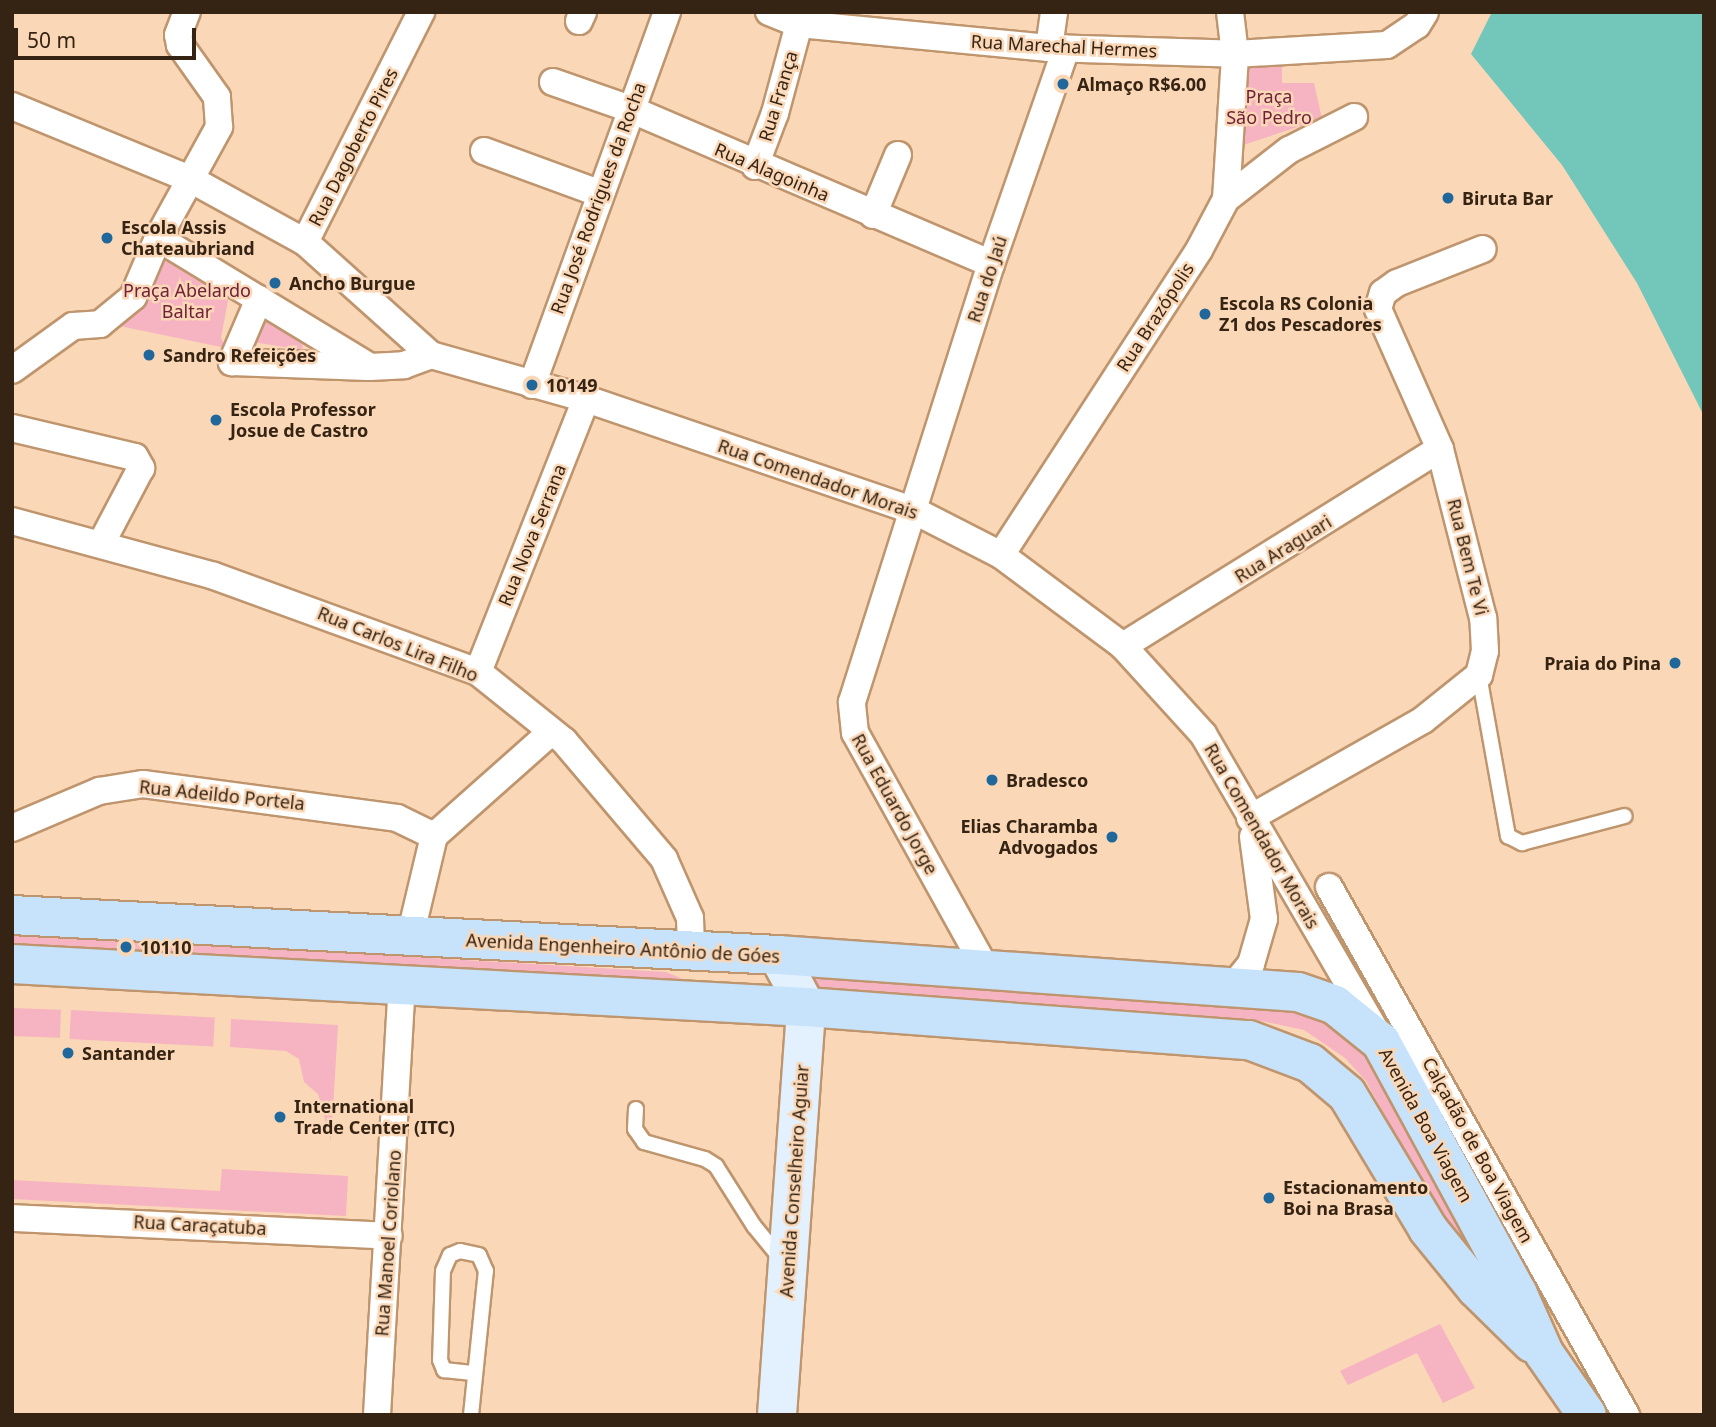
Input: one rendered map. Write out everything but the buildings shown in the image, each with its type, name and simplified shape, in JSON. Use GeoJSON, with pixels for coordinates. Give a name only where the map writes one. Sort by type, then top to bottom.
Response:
{"type":"FeatureCollection","features":[{"type":"Feature","properties":{"kind":"main road","name":"Avenida Engenheiro Antônio de Góes"},"geometry":{"type":"LineString","coordinates":[[12,915],[778,955],[1234,985]]}},
{"type":"Feature","properties":{"kind":"main road"},"geometry":{"type":"LineString","coordinates":[[778,955],[806,1007]]}},
{"type":"Feature","properties":{"kind":"main road"},"geometry":{"type":"LineString","coordinates":[[12,964],[402,988],[806,1007]]}},
{"type":"Feature","properties":{"kind":"main road","name":"Avenida Boa Viagem"},"geometry":{"type":"LineString","coordinates":[[1234,985],[1279,988],[1326,1001],[1381,1042],[1517,1293],[1555,1384]]}},
{"type":"Feature","properties":{"kind":"main road","name":"Avenida Boa Viagem"},"geometry":{"type":"LineString","coordinates":[[806,1007],[1209,1034],[1269,1046],[1310,1063],[1330,1078],[1361,1112],[1428,1229],[1555,1384],[1578,1399],[1587,1415]]}},
{"type":"Feature","properties":{"kind":"main road","name":"Avenida Conselheiro Aguiar"},"geometry":{"type":"LineString","coordinates":[[777,1415],[806,1007]]}},
{"type":"Feature","properties":{"kind":"street"},"geometry":{"type":"LineString","coordinates":[[12,370],[73,326],[100,324],[121,311],[138,287],[158,238],[219,127],[222,113],[217,97],[180,45],[178,35],[187,12]]}},
{"type":"Feature","properties":{"kind":"street","name":"Rua Dagoberto Pires"},"geometry":{"type":"LineString","coordinates":[[421,12],[305,242],[431,355]]}},
{"type":"Feature","properties":{"kind":"street","name":"Rua José Rodrigues da Rocha"},"geometry":{"type":"LineString","coordinates":[[531,384],[667,12]]}},
{"type":"Feature","properties":{"kind":"street","name":"Rua Marechal Hermes"},"geometry":{"type":"LineString","coordinates":[[769,12],[799,24],[868,22],[1058,49],[1235,54],[1387,45],[1417,25],[1425,12]]}},
{"type":"Feature","properties":{"kind":"street","name":"Rua do Jaú"},"geometry":{"type":"LineString","coordinates":[[915,511],[1058,49],[1054,12]]}},
{"type":"Feature","properties":{"kind":"street","name":"Rua Brazópolis"},"geometry":{"type":"LineString","coordinates":[[1001,555],[1199,250],[1226,199],[1235,54],[1230,12]]}},
{"type":"Feature","properties":{"kind":"street","name":"Rua França"},"geometry":{"type":"LineString","coordinates":[[755,166],[775,113],[799,24]]}},
{"type":"Feature","properties":{"kind":"street","name":"Rua Alagoinha"},"geometry":{"type":"LineString","coordinates":[[553,82],[630,109],[755,166],[991,264]]}},
{"type":"Feature","properties":{"kind":"street"},"geometry":{"type":"LineString","coordinates":[[12,106],[192,180],[305,242]]}},
{"type":"Feature","properties":{"kind":"street"},"geometry":{"type":"LineString","coordinates":[[1226,199],[1289,150],[1354,117]]}},
{"type":"Feature","properties":{"kind":"street"},"geometry":{"type":"LineString","coordinates":[[484,151],[599,193]]}},
{"type":"Feature","properties":{"kind":"street"},"geometry":{"type":"LineString","coordinates":[[873,215],[898,155]]}},
{"type":"Feature","properties":{"kind":"street"},"geometry":{"type":"LineString","coordinates":[[158,238],[370,367]]}},
{"type":"Feature","properties":{"kind":"street","name":"Rua Bem Te Vi"},"geometry":{"type":"LineString","coordinates":[[1479,675],[1485,650],[1483,618],[1440,449],[1381,317],[1379,300],[1397,284],[1483,249]]}},
{"type":"Feature","properties":{"kind":"street"},"geometry":{"type":"LineString","coordinates":[[259,299],[232,362],[370,367],[404,365],[431,355]]}},
{"type":"Feature","properties":{"kind":"street","name":"Rua Comendador Morais"},"geometry":{"type":"LineString","coordinates":[[431,355],[586,399],[915,511],[1001,555],[1123,646],[1203,734],[1381,1042]]}},
{"type":"Feature","properties":{"kind":"street","name":"Rua Nova Serrana"},"geometry":{"type":"LineString","coordinates":[[478,672],[586,399]]}},
{"type":"Feature","properties":{"kind":"street"},"geometry":{"type":"LineString","coordinates":[[12,428],[135,457],[141,468],[139,475],[101,544]]}},
{"type":"Feature","properties":{"kind":"street","name":"Rua Araguari"},"geometry":{"type":"LineString","coordinates":[[1123,646],[1440,449]]}},
{"type":"Feature","properties":{"kind":"street","name":"Rua Eduardo Jorge"},"geometry":{"type":"LineString","coordinates":[[915,511],[855,691],[852,725],[986,969]]}},
{"type":"Feature","properties":{"kind":"street","name":"Rua Carlos Lira Filho"},"geometry":{"type":"LineString","coordinates":[[12,521],[214,576],[478,672],[564,741],[664,859],[690,918],[691,951]]}},
{"type":"Feature","properties":{"kind":"street"},"geometry":{"type":"LineString","coordinates":[[1234,985],[1251,964],[1264,919],[1250,818],[1423,720],[1479,675]]}},
{"type":"Feature","properties":{"kind":"street"},"geometry":{"type":"LineString","coordinates":[[410,937],[434,836],[551,732]]}},
{"type":"Feature","properties":{"kind":"street","name":"Rua Adeildo Portela"},"geometry":{"type":"LineString","coordinates":[[12,828],[99,792],[143,784],[397,818],[434,836]]}},
{"type":"Feature","properties":{"kind":"street","name":"Calçadão de Boa Viagem"},"geometry":{"type":"LineString","coordinates":[[1329,887],[1626,1415]]}},
{"type":"Feature","properties":{"kind":"street","name":"Rua Manoel Coriolano"},"geometry":{"type":"LineString","coordinates":[[377,1415],[402,988]]}},
{"type":"Feature","properties":{"kind":"street","name":"Rua Caraçatuba"},"geometry":{"type":"LineString","coordinates":[[12,1218],[389,1236]]}},
{"type":"Feature","properties":{"kind":"lane"},"geometry":{"type":"LineString","coordinates":[[1479,675],[1508,836],[1522,843],[1625,816]]}},
{"type":"Feature","properties":{"kind":"lane"},"geometry":{"type":"LineString","coordinates":[[636,1109],[635,1129],[644,1142],[705,1158],[716,1166],[754,1226],[788,1267]]}},
{"type":"Feature","properties":{"kind":"lane"},"geometry":{"type":"LineString","coordinates":[[471,1415],[486,1266],[479,1255],[460,1251],[450,1255],[443,1271],[440,1360],[444,1370],[475,1373]]}},
{"type":"Feature","properties":{"kind":"green space","name":"Praça São Pedro"},"geometry":{"type":"Polygon","coordinates":[[[1282,61],[1282,83],[1314,83],[1322,119],[1240,146],[1241,63],[1282,61]]]}},
{"type":"Feature","properties":{"kind":"green space","name":"Praça Abelardo Baltar"},"geometry":{"type":"Polygon","coordinates":[[[166,258],[229,295],[221,338],[226,348],[105,323],[144,302],[166,258]]]}},
{"type":"Feature","properties":{"kind":"green space","name":"Praça Abelardo Baltar"},"geometry":{"type":"Polygon","coordinates":[[[263,319],[302,342],[303,350],[252,342],[263,319]]]}},
{"type":"Feature","properties":{"kind":"green space"},"geometry":{"type":"Polygon","coordinates":[[[12,933],[666,972],[695,984],[12,951],[12,933]]]}},
{"type":"Feature","properties":{"kind":"green space"},"geometry":{"type":"Polygon","coordinates":[[[798,976],[1258,1003],[1312,1015],[1341,1033],[1372,1062],[1486,1275],[1436,1210],[1366,1081],[1345,1058],[1304,1030],[1252,1019],[810,996],[798,976]]]}},
{"type":"Feature","properties":{"kind":"green space"},"geometry":{"type":"Polygon","coordinates":[[[12,1008],[61,1010],[60,1038],[12,1036],[12,1008]]]}},
{"type":"Feature","properties":{"kind":"green space"},"geometry":{"type":"Polygon","coordinates":[[[71,1010],[215,1018],[213,1046],[69,1039],[71,1010]]]}},
{"type":"Feature","properties":{"kind":"green space"},"geometry":{"type":"Polygon","coordinates":[[[231,1019],[338,1025],[331,1141],[318,1094],[304,1082],[299,1059],[286,1051],[230,1047],[231,1019]]]}},
{"type":"Feature","properties":{"kind":"green space"},"geometry":{"type":"Polygon","coordinates":[[[222,1169],[348,1176],[346,1216],[12,1199],[12,1180],[220,1191],[222,1169]]]}},
{"type":"Feature","properties":{"kind":"green space"},"geometry":{"type":"Polygon","coordinates":[[[1440,1324],[1475,1388],[1443,1403],[1417,1353],[1348,1385],[1340,1371],[1440,1324]]]}},
{"type":"Feature","properties":{"kind":"water"},"geometry":{"type":"Polygon","coordinates":[[[1492,12],[1704,12],[1704,416],[1637,283],[1562,165],[1471,54],[1492,12]]]}},
{"type":"Feature","properties":{"kind":"place","name":"Almaço R$6.00"},"geometry":{"type":"Point","coordinates":[1063,84]}},
{"type":"Feature","properties":{"kind":"place","name":"Biruta Bar"},"geometry":{"type":"Point","coordinates":[1448,198]}},
{"type":"Feature","properties":{"kind":"place","name":"Escola Assis Chateaubriand"},"geometry":{"type":"Point","coordinates":[107,238]}},
{"type":"Feature","properties":{"kind":"place","name":"Ancho Burgue"},"geometry":{"type":"Point","coordinates":[275,283]}},
{"type":"Feature","properties":{"kind":"place","name":"Escola RS Colonia Z1 dos Pescadores"},"geometry":{"type":"Point","coordinates":[1205,314]}},
{"type":"Feature","properties":{"kind":"place","name":"Sandro Refeições"},"geometry":{"type":"Point","coordinates":[149,355]}},
{"type":"Feature","properties":{"kind":"place","name":"10149"},"geometry":{"type":"Point","coordinates":[532,385]}},
{"type":"Feature","properties":{"kind":"place","name":"Escola Professor Josue de Castro"},"geometry":{"type":"Point","coordinates":[216,420]}},
{"type":"Feature","properties":{"kind":"place","name":"Praia do Pina"},"geometry":{"type":"Point","coordinates":[1675,663]}},
{"type":"Feature","properties":{"kind":"place","name":"Bradesco"},"geometry":{"type":"Point","coordinates":[992,780]}},
{"type":"Feature","properties":{"kind":"place","name":"Elias Charamba Advogados"},"geometry":{"type":"Point","coordinates":[1112,837]}},
{"type":"Feature","properties":{"kind":"place","name":"10110"},"geometry":{"type":"Point","coordinates":[126,947]}},
{"type":"Feature","properties":{"kind":"place","name":"Santander"},"geometry":{"type":"Point","coordinates":[68,1053]}},
{"type":"Feature","properties":{"kind":"place","name":"International Trade Center (ITC)"},"geometry":{"type":"Point","coordinates":[280,1117]}},
{"type":"Feature","properties":{"kind":"place","name":"Estacionamento Boi na Brasa"},"geometry":{"type":"Point","coordinates":[1269,1198]}}]}
